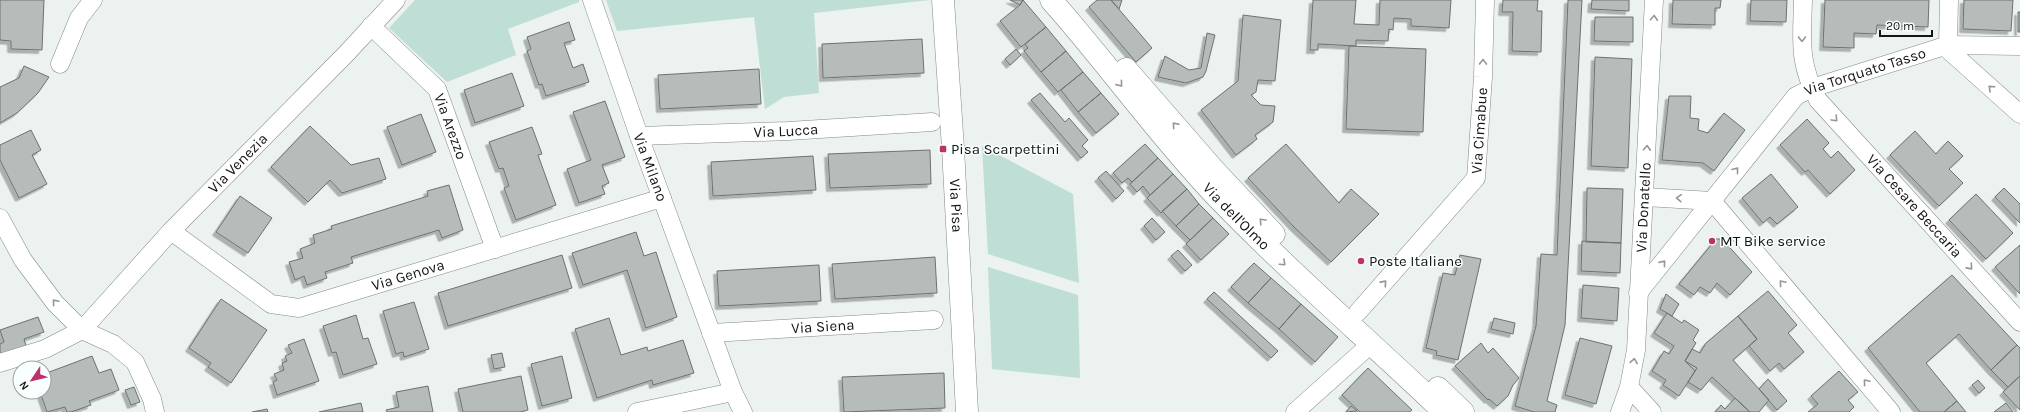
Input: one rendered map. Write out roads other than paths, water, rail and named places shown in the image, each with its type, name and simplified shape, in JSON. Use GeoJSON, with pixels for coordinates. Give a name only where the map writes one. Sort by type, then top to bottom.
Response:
{"type":"FeatureCollection","features":[{"type":"Feature","properties":{"kind":"street"},"geometry":{"type":"LineString","coordinates":[[60,64],[79,18],[93,0]]}},
{"type":"Feature","properties":{"kind":"street","name":"Via Venezia"},"geometry":{"type":"LineString","coordinates":[[82,330],[171,231],[345,55],[396,0]]}},
{"type":"Feature","properties":{"kind":"street","name":"Via Milano"},"geometry":{"type":"LineString","coordinates":[[592,0],[639,136],[733,392],[743,412]]}},
{"type":"Feature","properties":{"kind":"street","name":"Via Pisa"},"geometry":{"type":"LineString","coordinates":[[943,0],[953,148],[967,412]]}},
{"type":"Feature","properties":{"kind":"street","name":"Via dell'Olmo"},"geometry":{"type":"LineString","coordinates":[[1051,0],[1142,112],[1216,195],[1264,245],[1372,343],[1444,412]]}},
{"type":"Feature","properties":{"kind":"street","name":"Via dell'Olmo"},"geometry":{"type":"LineString","coordinates":[[1070,0],[1118,60],[1214,170],[1275,235],[1462,412]]}},
{"type":"Feature","properties":{"kind":"street","name":"Via Cimabue"},"geometry":{"type":"LineString","coordinates":[[1358,312],[1476,178],[1483,76],[1485,0]]}},
{"type":"Feature","properties":{"kind":"street","name":"Via Donatello"},"geometry":{"type":"LineString","coordinates":[[1620,412],[1628,386],[1636,350],[1654,0]]}},
{"type":"Feature","properties":{"kind":"street","name":"Via Cesare Beccaria"},"geometry":{"type":"LineString","coordinates":[[1803,0],[1802,56],[1812,88],[1829,113],[2020,322]]}},
{"type":"Feature","properties":{"kind":"street"},"geometry":{"type":"LineString","coordinates":[[1949,0],[1946,45],[2020,114]]}},
{"type":"Feature","properties":{"kind":"street","name":"Via Arezzo"},"geometry":{"type":"LineString","coordinates":[[371,26],[437,89],[495,249]]}},
{"type":"Feature","properties":{"kind":"street","name":"Via Torquato Tasso"},"geometry":{"type":"LineString","coordinates":[[1638,293],[1796,96],[1812,88],[1946,45],[2020,46]]}},
{"type":"Feature","properties":{"kind":"street","name":"Via Lucca"},"geometry":{"type":"LineString","coordinates":[[639,136],[788,131],[932,122]]}},
{"type":"Feature","properties":{"kind":"street"},"geometry":{"type":"LineString","coordinates":[[1645,197],[1712,201],[1891,412]]}},
{"type":"Feature","properties":{"kind":"street","name":"Via Genova"},"geometry":{"type":"LineString","coordinates":[[171,231],[271,304],[299,308],[662,198]]}},
{"type":"Feature","properties":{"kind":"street"},"geometry":{"type":"LineString","coordinates":[[0,218],[23,260],[55,303],[82,330],[113,344],[134,362],[152,399],[155,412]]}},
{"type":"Feature","properties":{"kind":"street","name":"Via Siena"},"geometry":{"type":"LineString","coordinates":[[712,334],[934,320]]}},
{"type":"Feature","properties":{"kind":"street"},"geometry":{"type":"LineString","coordinates":[[0,363],[46,349],[82,330]]}},
{"type":"Feature","properties":{"kind":"street"},"geometry":{"type":"LineString","coordinates":[[1295,412],[1372,343]]}},
{"type":"Feature","properties":{"kind":"street"},"geometry":{"type":"LineString","coordinates":[[1628,386],[1652,412]]}},
{"type":"Feature","properties":{"kind":"street"},"geometry":{"type":"LineString","coordinates":[[637,412],[733,392]]}},
{"type":"Feature","properties":{"kind":"place","name":"Pisa Scarpettini"},"geometry":{"type":"Point","coordinates":[943,149]}},
{"type":"Feature","properties":{"kind":"place","name":"MT Bike service"},"geometry":{"type":"Point","coordinates":[1712,241]}},
{"type":"Feature","properties":{"kind":"place","name":"Poste Italiane"},"geometry":{"type":"Point","coordinates":[1361,261]}}]}
